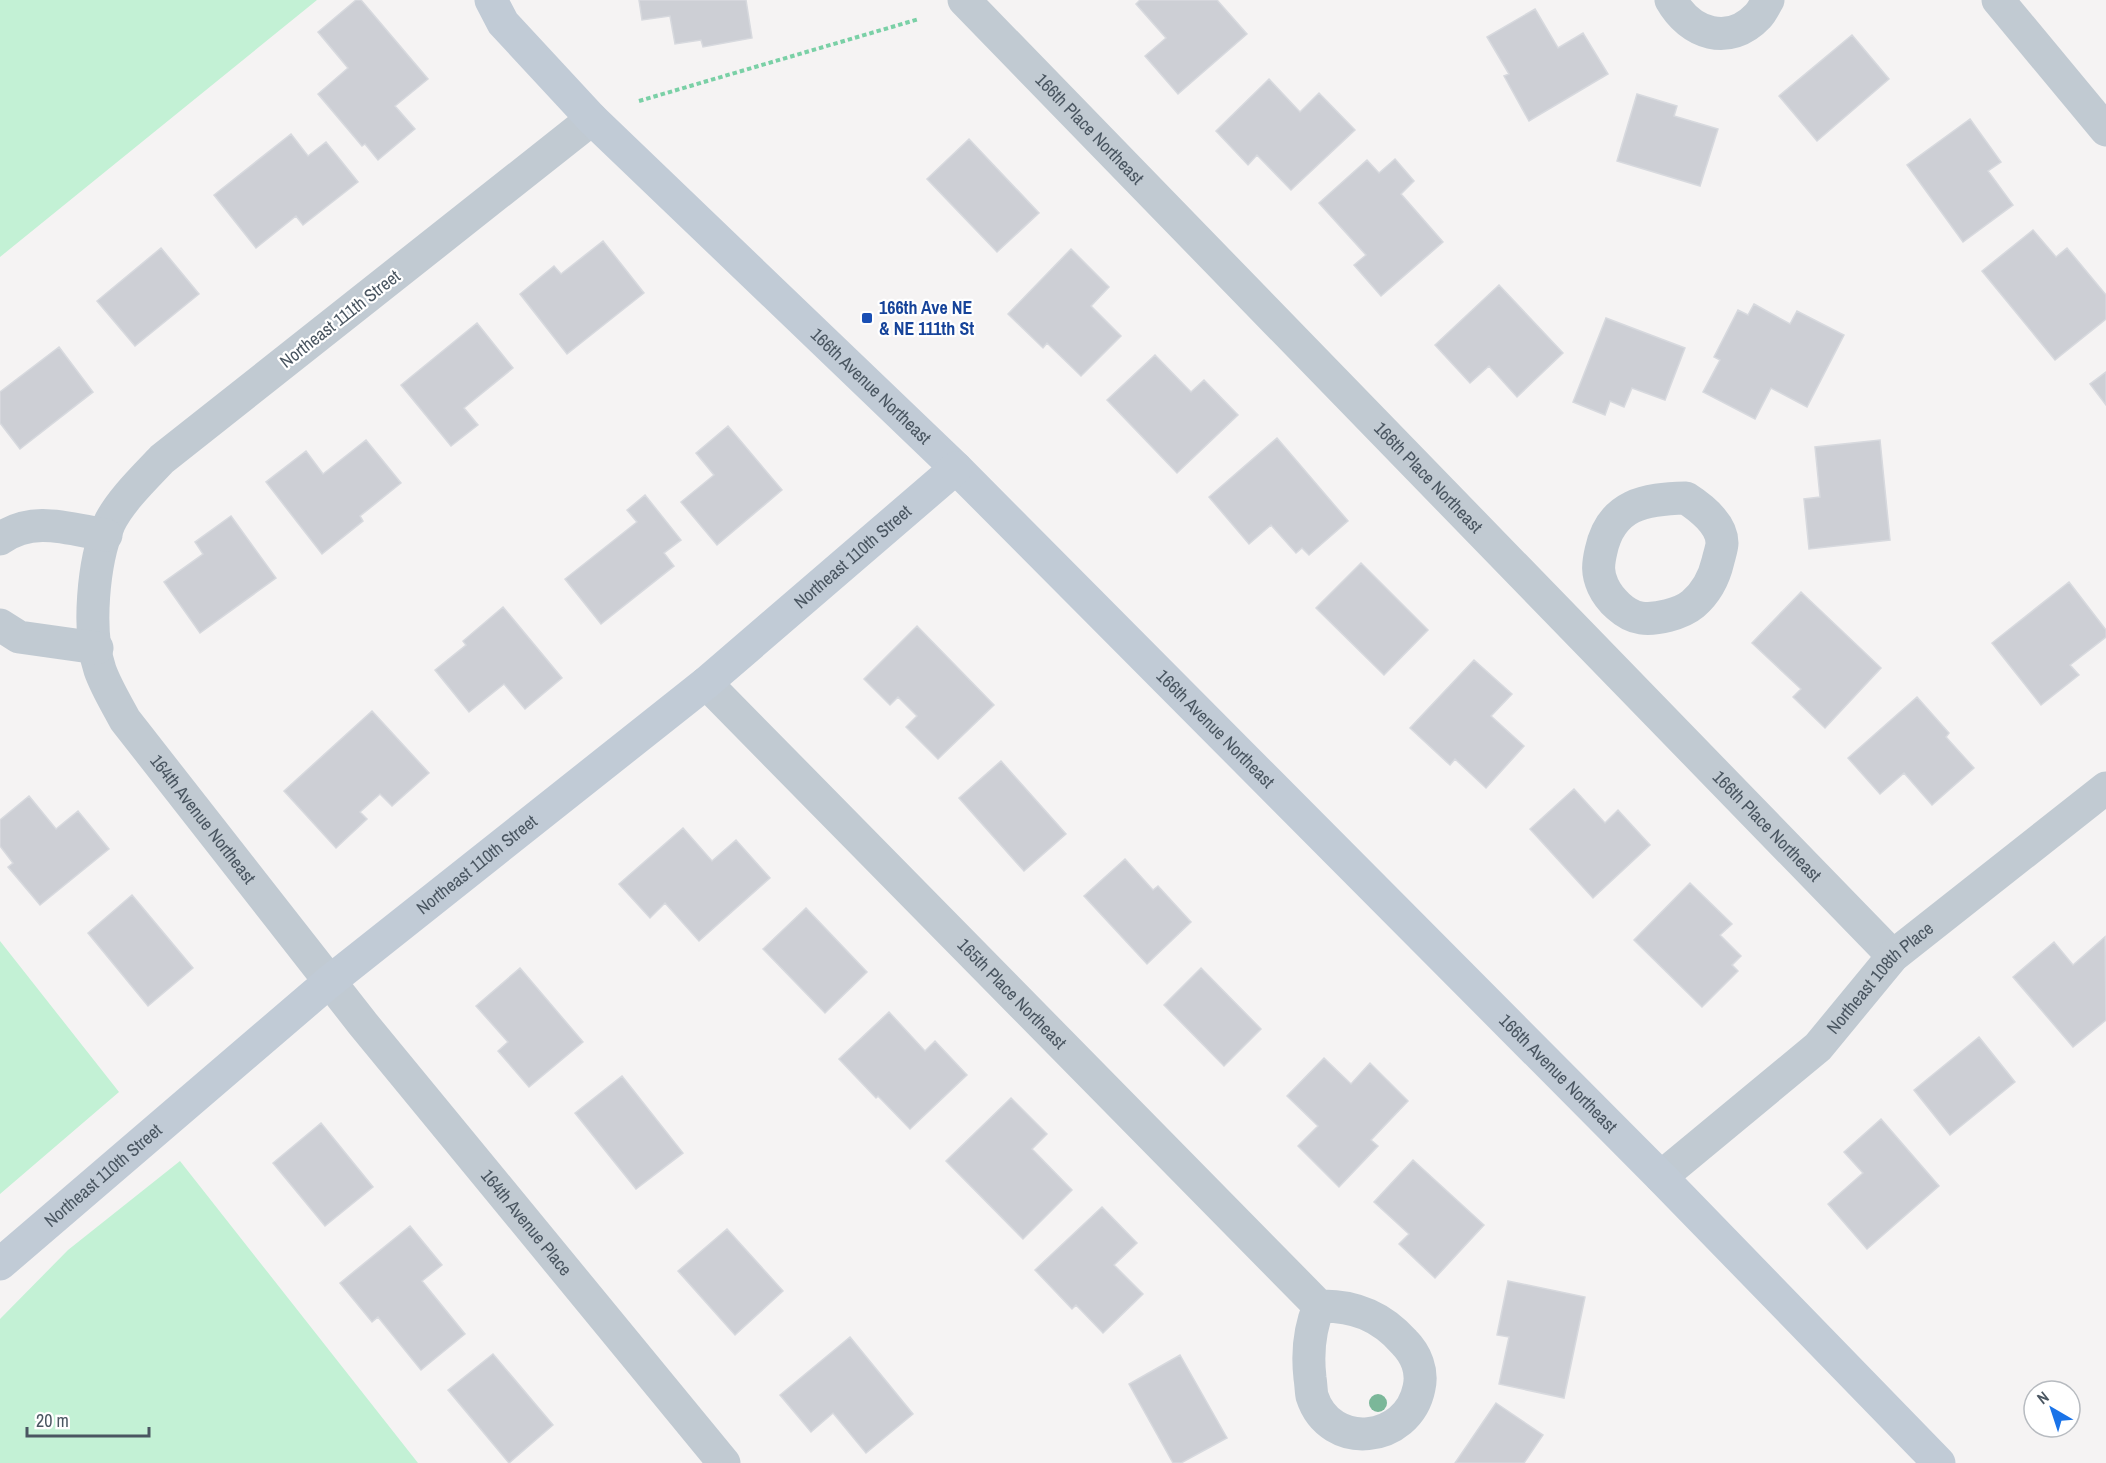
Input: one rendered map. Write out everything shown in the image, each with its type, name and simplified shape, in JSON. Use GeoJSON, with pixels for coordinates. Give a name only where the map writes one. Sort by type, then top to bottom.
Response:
{"type":"FeatureCollection","features":[{"type":"Feature","properties":{"kind":"street","name":"166th Avenue Northeast"},"geometry":{"type":"LineString","coordinates":[[491,0],[503,23],[592,119],[956,468],[1661,1177],[1939,1463]]}},
{"type":"Feature","properties":{"kind":"street","name":"166th Place Northeast"},"geometry":{"type":"LineString","coordinates":[[964,0],[1893,956]]}},
{"type":"Feature","properties":{"kind":"street"},"geometry":{"type":"LineString","coordinates":[[1671,0],[1678,13],[1692,26],[1709,32],[1727,33],[1744,27],[1758,16],[1768,0]]}},
{"type":"Feature","properties":{"kind":"street"},"geometry":{"type":"LineString","coordinates":[[1998,0],[2106,130]]}},
{"type":"Feature","properties":{"kind":"street","name":"Northeast 111th Street"},"geometry":{"type":"LineString","coordinates":[[92,596],[100,554],[110,522],[135,487],[162,459],[592,119]]}},
{"type":"Feature","properties":{"kind":"street","name":"Northeast 110th Street"},"geometry":{"type":"LineString","coordinates":[[0,1264],[329,982],[706,683],[956,468]]}},
{"type":"Feature","properties":{"kind":"street"},"geometry":{"type":"LineString","coordinates":[[0,539],[26,526],[44,525],[106,536]]}},
{"type":"Feature","properties":{"kind":"street","name":"164th Avenue Northeast"},"geometry":{"type":"LineString","coordinates":[[92,596],[99,668],[125,720],[329,982]]}},
{"type":"Feature","properties":{"kind":"street"},"geometry":{"type":"LineString","coordinates":[[1578,631],[1613,600]]}},
{"type":"Feature","properties":{"kind":"street"},"geometry":{"type":"LineString","coordinates":[[0,625],[19,637],[96,648]]}},
{"type":"Feature","properties":{"kind":"street","name":"165th Place Northeast"},"geometry":{"type":"LineString","coordinates":[[706,683],[1319,1306]]}},
{"type":"Feature","properties":{"kind":"street","name":"Northeast 108th Place"},"geometry":{"type":"LineString","coordinates":[[1661,1177],[1818,1047],[1893,956],[2106,788]]}},
{"type":"Feature","properties":{"kind":"street","name":"164th Avenue Place"},"geometry":{"type":"LineString","coordinates":[[329,982],[724,1463]]}},
{"type":"Feature","properties":{"kind":"path"},"geometry":{"type":"LineString","coordinates":[[639,101],[919,19]]}},
{"type":"Feature","properties":{"kind":"green space"},"geometry":{"type":"Polygon","coordinates":[[[0,0],[317,0],[0,257],[0,0]]]}},
{"type":"Feature","properties":{"kind":"green space"},"geometry":{"type":"Polygon","coordinates":[[[0,941],[119,1092],[0,1194],[0,941]]]}},
{"type":"Feature","properties":{"kind":"green space"},"geometry":{"type":"Polygon","coordinates":[[[180,1161],[418,1463],[0,1463],[0,1319],[68,1250],[180,1161]]]}},
{"type":"Feature","properties":{"kind":"building"},"geometry":{"type":"Polygon","coordinates":[[[356,0],[361,0],[428,79],[395,106],[415,129],[378,160],[365,144],[362,146],[318,94],[348,68],[318,32],[356,0]]]}},
{"type":"Feature","properties":{"kind":"building"},"geometry":{"type":"Polygon","coordinates":[[[639,0],[746,0],[752,38],[703,47],[701,40],[675,44],[670,16],[642,20],[639,0]]]}},
{"type":"Feature","properties":{"kind":"building"},"geometry":{"type":"Polygon","coordinates":[[[1140,0],[1217,0],[1247,34],[1178,94],[1145,56],[1166,38],[1136,4],[1140,0]]]}},
{"type":"Feature","properties":{"kind":"building"},"geometry":{"type":"Polygon","coordinates":[[[1535,9],[1558,48],[1583,33],[1608,74],[1529,121],[1504,76],[1509,74],[1487,37],[1535,9]]]}},
{"type":"Feature","properties":{"kind":"building"},"geometry":{"type":"Polygon","coordinates":[[[1852,35],[1889,79],[1817,141],[1779,96],[1852,35]]]}},
{"type":"Feature","properties":{"kind":"building"},"geometry":{"type":"Polygon","coordinates":[[[1269,79],[1300,112],[1319,93],[1355,130],[1291,190],[1257,155],[1248,165],[1216,131],[1269,79]]]}},
{"type":"Feature","properties":{"kind":"building"},"geometry":{"type":"Polygon","coordinates":[[[1637,94],[1677,106],[1674,116],[1718,129],[1700,186],[1617,161],[1637,94]]]}},
{"type":"Feature","properties":{"kind":"building"},"geometry":{"type":"Polygon","coordinates":[[[1970,119],[2001,162],[1988,171],[2013,205],[1963,242],[1907,165],[1970,119]]]}},
{"type":"Feature","properties":{"kind":"building"},"geometry":{"type":"Polygon","coordinates":[[[291,134],[308,156],[326,142],[358,182],[303,225],[296,216],[256,248],[214,195],[291,134]]]}},
{"type":"Feature","properties":{"kind":"building"},"geometry":{"type":"Polygon","coordinates":[[[969,139],[1039,213],[997,252],[927,179],[969,139]]]}},
{"type":"Feature","properties":{"kind":"building"},"geometry":{"type":"Polygon","coordinates":[[[1395,159],[1414,181],[1401,194],[1443,242],[1381,296],[1354,265],[1366,255],[1319,203],[1367,160],[1379,173],[1395,159]]]}},
{"type":"Feature","properties":{"kind":"building"},"geometry":{"type":"Polygon","coordinates":[[[2033,230],[2056,257],[2067,248],[2106,295],[2106,319],[2055,360],[1982,271],[2033,230]]]}},
{"type":"Feature","properties":{"kind":"building"},"geometry":{"type":"Polygon","coordinates":[[[603,241],[644,293],[567,354],[520,294],[554,266],[561,274],[603,241]]]}},
{"type":"Feature","properties":{"kind":"building"},"geometry":{"type":"Polygon","coordinates":[[[161,248],[199,294],[135,346],[97,301],[161,248]]]}},
{"type":"Feature","properties":{"kind":"building"},"geometry":{"type":"Polygon","coordinates":[[[1071,249],[1109,287],[1091,306],[1121,336],[1081,376],[1047,343],[1043,348],[1008,314],[1071,249]]]}},
{"type":"Feature","properties":{"kind":"building"},"geometry":{"type":"Polygon","coordinates":[[[1499,285],[1563,353],[1517,397],[1489,366],[1470,383],[1435,345],[1499,285]]]}},
{"type":"Feature","properties":{"kind":"building"},"geometry":{"type":"Polygon","coordinates":[[[1754,304],[1790,324],[1797,311],[1844,335],[1807,407],[1771,388],[1755,419],[1703,392],[1720,360],[1714,357],[1738,310],[1748,315],[1754,304]]]}},
{"type":"Feature","properties":{"kind":"building"},"geometry":{"type":"Polygon","coordinates":[[[1606,318],[1685,348],[1665,400],[1632,388],[1624,407],[1610,401],[1605,415],[1573,402],[1606,318]]]}},
{"type":"Feature","properties":{"kind":"building"},"geometry":{"type":"Polygon","coordinates":[[[477,323],[513,368],[464,408],[478,425],[451,446],[401,385],[477,323]]]}},
{"type":"Feature","properties":{"kind":"building"},"geometry":{"type":"Polygon","coordinates":[[[59,347],[93,392],[20,449],[0,423],[0,392],[59,347]]]}},
{"type":"Feature","properties":{"kind":"building"},"geometry":{"type":"Polygon","coordinates":[[[1155,355],[1191,392],[1204,380],[1238,415],[1177,473],[1107,400],[1155,355]]]}},
{"type":"Feature","properties":{"kind":"building"},"geometry":{"type":"Polygon","coordinates":[[[2106,372],[2106,405],[2090,384],[2106,372]]]}},
{"type":"Feature","properties":{"kind":"building"},"geometry":{"type":"Polygon","coordinates":[[[728,426],[782,490],[717,545],[681,502],[714,475],[696,453],[728,426]]]}},
{"type":"Feature","properties":{"kind":"building"},"geometry":{"type":"Polygon","coordinates":[[[1277,438],[1348,521],[1309,555],[1302,548],[1296,553],[1271,525],[1249,544],[1209,497],[1277,438]]]}},
{"type":"Feature","properties":{"kind":"building"},"geometry":{"type":"Polygon","coordinates":[[[366,440],[401,483],[360,516],[363,521],[322,554],[266,482],[306,451],[323,474],[366,440]]]}},
{"type":"Feature","properties":{"kind":"building"},"geometry":{"type":"Polygon","coordinates":[[[1880,440],[1890,540],[1809,549],[1804,499],[1820,497],[1815,447],[1880,440]]]}},
{"type":"Feature","properties":{"kind":"building"},"geometry":{"type":"Polygon","coordinates":[[[645,495],[681,540],[664,553],[674,566],[601,624],[565,579],[637,522],[627,510],[645,495]]]}},
{"type":"Feature","properties":{"kind":"building"},"geometry":{"type":"Polygon","coordinates":[[[231,516],[276,578],[200,633],[164,582],[203,554],[195,542],[231,516]]]}},
{"type":"Feature","properties":{"kind":"building"},"geometry":{"type":"Polygon","coordinates":[[[1361,563],[1428,630],[1384,675],[1316,608],[1361,563]]]}},
{"type":"Feature","properties":{"kind":"building"},"geometry":{"type":"Polygon","coordinates":[[[2069,582],[2106,630],[2106,637],[2070,665],[2079,675],[2041,705],[1992,643],[2069,582]]]}},
{"type":"Feature","properties":{"kind":"building"},"geometry":{"type":"Polygon","coordinates":[[[1801,592],[1881,668],[1825,728],[1793,697],[1801,689],[1752,643],[1801,592]]]}},
{"type":"Feature","properties":{"kind":"building"},"geometry":{"type":"Polygon","coordinates":[[[503,607],[562,678],[525,709],[504,684],[469,712],[435,670],[466,645],[463,641],[503,607]]]}},
{"type":"Feature","properties":{"kind":"building"},"geometry":{"type":"Polygon","coordinates":[[[917,626],[994,705],[938,759],[906,727],[917,716],[898,697],[890,705],[864,679],[917,626]]]}},
{"type":"Feature","properties":{"kind":"building"},"geometry":{"type":"Polygon","coordinates":[[[1474,660],[1512,694],[1491,716],[1524,746],[1486,788],[1455,759],[1450,765],[1410,728],[1474,660]]]}},
{"type":"Feature","properties":{"kind":"building"},"geometry":{"type":"Polygon","coordinates":[[[1917,697],[1949,733],[1946,737],[1974,768],[1932,805],[1904,773],[1880,794],[1848,758],[1917,697]]]}},
{"type":"Feature","properties":{"kind":"building"},"geometry":{"type":"Polygon","coordinates":[[[372,711],[429,773],[392,806],[380,794],[360,812],[367,819],[336,848],[284,791],[372,711]]]}},
{"type":"Feature","properties":{"kind":"building"},"geometry":{"type":"Polygon","coordinates":[[[1001,761],[1066,834],[1024,871],[959,798],[1001,761]]]}},
{"type":"Feature","properties":{"kind":"building"},"geometry":{"type":"Polygon","coordinates":[[[1574,789],[1605,823],[1618,810],[1650,845],[1593,898],[1530,829],[1574,789]]]}},
{"type":"Feature","properties":{"kind":"building"},"geometry":{"type":"Polygon","coordinates":[[[29,796],[56,829],[78,811],[109,849],[40,905],[8,867],[13,863],[0,846],[0,820],[29,796]]]}},
{"type":"Feature","properties":{"kind":"building"},"geometry":{"type":"Polygon","coordinates":[[[683,828],[712,861],[736,840],[770,878],[699,941],[665,903],[650,918],[619,884],[683,828]]]}},
{"type":"Feature","properties":{"kind":"building"},"geometry":{"type":"Polygon","coordinates":[[[1125,859],[1153,890],[1158,886],[1191,922],[1147,964],[1084,896],[1125,859]]]}},
{"type":"Feature","properties":{"kind":"building"},"geometry":{"type":"Polygon","coordinates":[[[1690,883],[1732,924],[1720,935],[1741,956],[1732,965],[1738,971],[1702,1007],[1634,940],[1690,883]]]}},
{"type":"Feature","properties":{"kind":"building"},"geometry":{"type":"Polygon","coordinates":[[[132,895],[193,968],[148,1006],[88,933],[132,895]]]}},
{"type":"Feature","properties":{"kind":"building"},"geometry":{"type":"Polygon","coordinates":[[[806,908],[867,972],[825,1013],[763,949],[806,908]]]}},
{"type":"Feature","properties":{"kind":"building"},"geometry":{"type":"Polygon","coordinates":[[[2105,937],[2106,1020],[2073,1047],[2013,977],[2054,942],[2073,965],[2105,937]]]}},
{"type":"Feature","properties":{"kind":"building"},"geometry":{"type":"Polygon","coordinates":[[[520,968],[583,1042],[529,1087],[498,1051],[508,1042],[476,1006],[520,968]]]}},
{"type":"Feature","properties":{"kind":"building"},"geometry":{"type":"Polygon","coordinates":[[[1201,968],[1261,1029],[1224,1066],[1164,1005],[1201,968]]]}},
{"type":"Feature","properties":{"kind":"building"},"geometry":{"type":"Polygon","coordinates":[[[889,1012],[925,1051],[935,1041],[967,1075],[910,1129],[839,1059],[889,1012]]]}},
{"type":"Feature","properties":{"kind":"building"},"geometry":{"type":"Polygon","coordinates":[[[1979,1037],[2015,1082],[1950,1135],[1914,1090],[1979,1037]]]}},
{"type":"Feature","properties":{"kind":"building"},"geometry":{"type":"Polygon","coordinates":[[[1324,1058],[1351,1084],[1370,1063],[1408,1101],[1371,1140],[1378,1146],[1339,1187],[1298,1146],[1318,1126],[1287,1096],[1324,1058]]]}},
{"type":"Feature","properties":{"kind":"building"},"geometry":{"type":"Polygon","coordinates":[[[622,1076],[683,1153],[636,1189],[575,1113],[622,1076]]]}},
{"type":"Feature","properties":{"kind":"building"},"geometry":{"type":"Polygon","coordinates":[[[1011,1098],[1047,1134],[1032,1149],[1072,1190],[1023,1239],[946,1161],[1011,1098]]]}},
{"type":"Feature","properties":{"kind":"building"},"geometry":{"type":"Polygon","coordinates":[[[1881,1119],[1939,1186],[1867,1249],[1828,1204],[1863,1173],[1844,1152],[1881,1119]]]}},
{"type":"Feature","properties":{"kind":"building"},"geometry":{"type":"Polygon","coordinates":[[[321,1123],[373,1187],[325,1226],[273,1163],[321,1123]]]}},
{"type":"Feature","properties":{"kind":"building"},"geometry":{"type":"Polygon","coordinates":[[[1413,1160],[1484,1225],[1435,1278],[1399,1244],[1409,1234],[1374,1202],[1413,1160]]]}},
{"type":"Feature","properties":{"kind":"building"},"geometry":{"type":"Polygon","coordinates":[[[1102,1207],[1137,1243],[1114,1265],[1143,1294],[1103,1333],[1076,1305],[1072,1309],[1035,1270],[1102,1207]]]}},
{"type":"Feature","properties":{"kind":"building"},"geometry":{"type":"Polygon","coordinates":[[[410,1226],[442,1265],[422,1281],[465,1334],[421,1370],[378,1317],[372,1322],[340,1283],[410,1226]]]}},
{"type":"Feature","properties":{"kind":"building"},"geometry":{"type":"Polygon","coordinates":[[[727,1229],[783,1291],[735,1335],[678,1271],[727,1229]]]}},
{"type":"Feature","properties":{"kind":"building"},"geometry":{"type":"Polygon","coordinates":[[[1508,1281],[1585,1297],[1564,1398],[1499,1384],[1509,1337],[1497,1335],[1508,1281]]]}},
{"type":"Feature","properties":{"kind":"building"},"geometry":{"type":"Polygon","coordinates":[[[850,1337],[913,1414],[866,1453],[833,1413],[811,1432],[780,1395],[850,1337]]]}},
{"type":"Feature","properties":{"kind":"building"},"geometry":{"type":"Polygon","coordinates":[[[493,1354],[553,1425],[509,1463],[448,1390],[493,1354]]]}},
{"type":"Feature","properties":{"kind":"building"},"geometry":{"type":"Polygon","coordinates":[[[1180,1355],[1227,1438],[1181,1463],[1173,1463],[1129,1384],[1180,1355]]]}},
{"type":"Feature","properties":{"kind":"building"},"geometry":{"type":"Polygon","coordinates":[[[1496,1403],[1543,1435],[1524,1463],[1455,1463],[1496,1403]]]}},
{"type":"Feature","properties":{"kind":"place","name":"166th Ave NE & NE 111th St"},"geometry":{"type":"Point","coordinates":[867,318]}}]}
